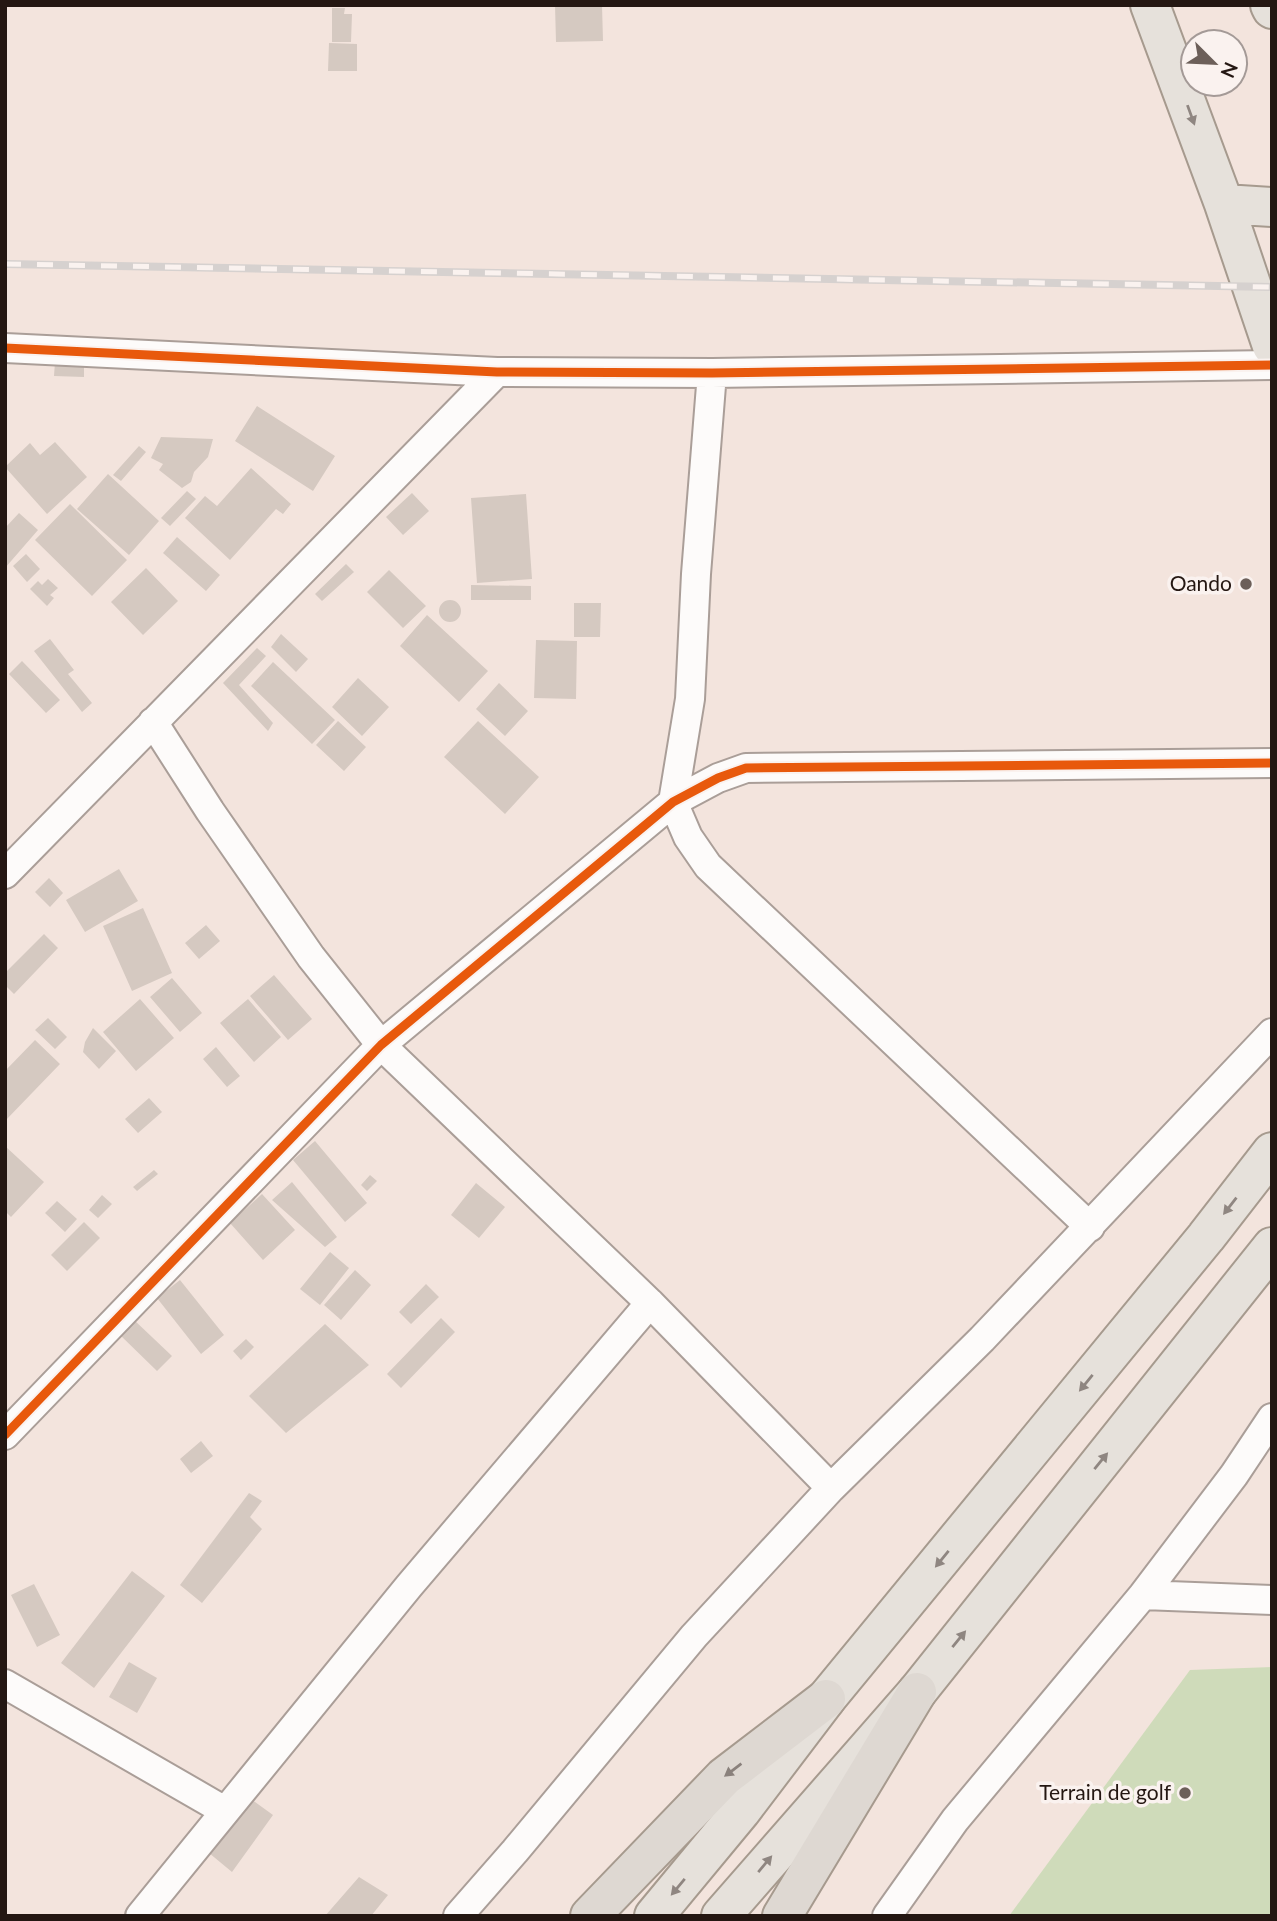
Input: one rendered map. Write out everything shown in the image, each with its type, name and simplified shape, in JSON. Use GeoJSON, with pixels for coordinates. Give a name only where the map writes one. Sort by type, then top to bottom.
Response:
{"type":"FeatureCollection","features":[{"type":"Feature","properties":{"kind":"highway"},"geometry":{"type":"LineString","coordinates":[[782,1916],[917,1692]]}},
{"type":"Feature","properties":{"kind":"highway"},"geometry":{"type":"LineString","coordinates":[[590,1916],[724,1777],[826,1699]]}},
{"type":"Feature","properties":{"kind":"main road"},"geometry":{"type":"LineString","coordinates":[[1150,5],[1224,204],[1272,346]]}},
{"type":"Feature","properties":{"kind":"main road"},"geometry":{"type":"LineString","coordinates":[[1224,204],[1272,207]]}},
{"type":"Feature","properties":{"kind":"main road"},"geometry":{"type":"LineString","coordinates":[[654,1916],[741,1811],[826,1699],[1272,1152]]}},
{"type":"Feature","properties":{"kind":"main road"},"geometry":{"type":"LineString","coordinates":[[721,1916],[917,1692],[1272,1247]]}},
{"type":"Feature","properties":{"kind":"street"},"geometry":{"type":"LineString","coordinates":[[5,348],[497,372],[712,373],[1272,365]]}},
{"type":"Feature","properties":{"kind":"street"},"geometry":{"type":"LineString","coordinates":[[5,874],[497,372]]}},
{"type":"Feature","properties":{"kind":"street"},"geometry":{"type":"LineString","coordinates":[[712,373],[696,574],[690,699],[673,802],[688,836],[708,866],[1090,1227]]}},
{"type":"Feature","properties":{"kind":"street"},"geometry":{"type":"LineString","coordinates":[[153,722],[210,811],[311,957],[381,1045],[650,1303],[831,1488]]}},
{"type":"Feature","properties":{"kind":"street"},"geometry":{"type":"LineString","coordinates":[[5,1435],[381,1045],[673,802],[718,778],[746,768],[1272,763]]}},
{"type":"Feature","properties":{"kind":"street"},"geometry":{"type":"LineString","coordinates":[[458,1916],[694,1636],[831,1488],[982,1339],[1272,1033]]}},
{"type":"Feature","properties":{"kind":"street"},"geometry":{"type":"LineString","coordinates":[[139,1916],[409,1586],[650,1303]]}},
{"type":"Feature","properties":{"kind":"street"},"geometry":{"type":"LineString","coordinates":[[887,1916],[955,1820],[1143,1595],[1234,1475],[1272,1418]]}},
{"type":"Feature","properties":{"kind":"street"},"geometry":{"type":"LineString","coordinates":[[1143,1595],[1272,1600]]}},
{"type":"Feature","properties":{"kind":"street"},"geometry":{"type":"LineString","coordinates":[[5,1684],[225,1811]]}},
{"type":"Feature","properties":{"kind":"green space","name":"Terrain de golf"},"geometry":{"type":"Polygon","coordinates":[[[1272,1667],[1272,1916],[1009,1916],[1190,1670],[1272,1667]]]}},
{"type":"Feature","properties":{"kind":"building"},"geometry":{"type":"Polygon","coordinates":[[[555,5],[602,5],[603,41],[556,42],[555,5]]]}},
{"type":"Feature","properties":{"kind":"building"},"geometry":{"type":"Polygon","coordinates":[[[332,8],[345,8],[344,14],[352,14],[351,42],[332,42],[332,8]]]}},
{"type":"Feature","properties":{"kind":"building"},"geometry":{"type":"Polygon","coordinates":[[[329,43],[357,44],[357,71],[328,71],[329,43]]]}},
{"type":"Feature","properties":{"kind":"building"},"geometry":{"type":"Polygon","coordinates":[[[55,362],[84,362],[84,377],[54,376],[55,362]]]}},
{"type":"Feature","properties":{"kind":"building"},"geometry":{"type":"Polygon","coordinates":[[[257,406],[335,456],[313,491],[235,441],[257,406]]]}},
{"type":"Feature","properties":{"kind":"building"},"geometry":{"type":"Polygon","coordinates":[[[161,437],[213,439],[208,457],[194,472],[191,482],[182,488],[159,470],[163,464],[151,458],[161,437]]]}},
{"type":"Feature","properties":{"kind":"building"},"geometry":{"type":"Polygon","coordinates":[[[55,442],[87,477],[47,514],[5,467],[30,443],[40,455],[55,442]]]}},
{"type":"Feature","properties":{"kind":"building"},"geometry":{"type":"Polygon","coordinates":[[[139,446],[146,452],[121,481],[113,475],[139,446]]]}},
{"type":"Feature","properties":{"kind":"building"},"geometry":{"type":"Polygon","coordinates":[[[251,468],[291,504],[283,514],[276,509],[230,560],[185,518],[205,496],[217,506],[251,468]]]}},
{"type":"Feature","properties":{"kind":"building"},"geometry":{"type":"Polygon","coordinates":[[[108,474],[159,521],[129,555],[77,509],[108,474]]]}},
{"type":"Feature","properties":{"kind":"building"},"geometry":{"type":"Polygon","coordinates":[[[187,491],[196,499],[170,526],[161,518],[187,491]]]}},
{"type":"Feature","properties":{"kind":"building"},"geometry":{"type":"Polygon","coordinates":[[[412,493],[429,511],[403,535],[386,517],[412,493]]]}},
{"type":"Feature","properties":{"kind":"building"},"geometry":{"type":"Polygon","coordinates":[[[526,494],[532,579],[477,583],[471,498],[526,494]]]}},
{"type":"Feature","properties":{"kind":"building"},"geometry":{"type":"Polygon","coordinates":[[[70,504],[127,560],[92,596],[35,540],[70,504]]]}},
{"type":"Feature","properties":{"kind":"building"},"geometry":{"type":"Polygon","coordinates":[[[19,513],[38,530],[5,568],[5,528],[19,513]]]}},
{"type":"Feature","properties":{"kind":"building"},"geometry":{"type":"Polygon","coordinates":[[[177,537],[220,575],[206,591],[163,553],[177,537]]]}},
{"type":"Feature","properties":{"kind":"building"},"geometry":{"type":"Polygon","coordinates":[[[26,554],[40,569],[27,582],[13,566],[26,554]]]}},
{"type":"Feature","properties":{"kind":"building"},"geometry":{"type":"Polygon","coordinates":[[[346,564],[354,572],[322,601],[315,594],[346,564]]]}},
{"type":"Feature","properties":{"kind":"building"},"geometry":{"type":"Polygon","coordinates":[[[146,568],[178,601],[143,635],[111,602],[146,568]]]}},
{"type":"Feature","properties":{"kind":"building"},"geometry":{"type":"Polygon","coordinates":[[[389,570],[426,606],[403,628],[367,592],[389,570]]]}},
{"type":"Feature","properties":{"kind":"building"},"geometry":{"type":"Polygon","coordinates":[[[48,579],[58,588],[50,595],[54,598],[47,606],[30,589],[38,581],[42,585],[48,579]]]}},
{"type":"Feature","properties":{"kind":"building"},"geometry":{"type":"Polygon","coordinates":[[[471,585],[531,586],[531,600],[471,600],[471,585]]]}},
{"type":"Feature","properties":{"kind":"building"},"geometry":{"type":"Polygon","coordinates":[[[450,600],[458,603],[461,611],[458,619],[450,622],[442,619],[439,611],[442,603],[450,600]]]}},
{"type":"Feature","properties":{"kind":"building"},"geometry":{"type":"Polygon","coordinates":[[[574,603],[601,603],[600,637],[574,637],[574,603]]]}},
{"type":"Feature","properties":{"kind":"building"},"geometry":{"type":"Polygon","coordinates":[[[427,615],[488,671],[459,702],[400,646],[427,615]]]}},
{"type":"Feature","properties":{"kind":"building"},"geometry":{"type":"Polygon","coordinates":[[[281,634],[308,659],[296,672],[271,647],[281,634]]]}},
{"type":"Feature","properties":{"kind":"building"},"geometry":{"type":"Polygon","coordinates":[[[50,639],[74,670],[68,674],[92,703],[82,712],[34,651],[50,639]]]}},
{"type":"Feature","properties":{"kind":"building"},"geometry":{"type":"Polygon","coordinates":[[[536,640],[577,641],[576,699],[534,698],[536,640]]]}},
{"type":"Feature","properties":{"kind":"building"},"geometry":{"type":"Polygon","coordinates":[[[257,648],[266,656],[239,685],[273,723],[268,731],[223,683],[257,648]]]}},
{"type":"Feature","properties":{"kind":"building"},"geometry":{"type":"Polygon","coordinates":[[[22,661],[60,700],[46,713],[9,674],[22,661]]]}},
{"type":"Feature","properties":{"kind":"building"},"geometry":{"type":"Polygon","coordinates":[[[273,662],[335,720],[312,744],[251,686],[273,662]]]}},
{"type":"Feature","properties":{"kind":"building"},"geometry":{"type":"Polygon","coordinates":[[[358,678],[389,707],[362,736],[332,707],[358,678]]]}},
{"type":"Feature","properties":{"kind":"building"},"geometry":{"type":"Polygon","coordinates":[[[499,683],[528,711],[505,736],[476,709],[499,683]]]}},
{"type":"Feature","properties":{"kind":"building"},"geometry":{"type":"Polygon","coordinates":[[[338,721],[366,747],[344,771],[316,745],[338,721]]]}},
{"type":"Feature","properties":{"kind":"building"},"geometry":{"type":"Polygon","coordinates":[[[478,721],[539,777],[505,814],[444,757],[478,721]]]}},
{"type":"Feature","properties":{"kind":"building"},"geometry":{"type":"Polygon","coordinates":[[[119,869],[138,901],[85,932],[66,900],[119,869]]]}},
{"type":"Feature","properties":{"kind":"building"},"geometry":{"type":"Polygon","coordinates":[[[49,878],[63,893],[50,907],[35,892],[49,878]]]}},
{"type":"Feature","properties":{"kind":"building"},"geometry":{"type":"Polygon","coordinates":[[[143,908],[172,973],[132,991],[103,926],[143,908]]]}},
{"type":"Feature","properties":{"kind":"building"},"geometry":{"type":"Polygon","coordinates":[[[206,925],[220,941],[199,959],[185,943],[206,925]]]}},
{"type":"Feature","properties":{"kind":"building"},"geometry":{"type":"Polygon","coordinates":[[[44,934],[58,948],[14,994],[5,985],[5,973],[44,934]]]}},
{"type":"Feature","properties":{"kind":"building"},"geometry":{"type":"Polygon","coordinates":[[[274,975],[312,1019],[288,1040],[250,996],[274,975]]]}},
{"type":"Feature","properties":{"kind":"building"},"geometry":{"type":"Polygon","coordinates":[[[172,978],[202,1013],[180,1032],[150,997],[172,978]]]}},
{"type":"Feature","properties":{"kind":"building"},"geometry":{"type":"Polygon","coordinates":[[[140,999],[174,1038],[136,1071],[103,1032],[140,999]]]}},
{"type":"Feature","properties":{"kind":"building"},"geometry":{"type":"Polygon","coordinates":[[[248,999],[281,1037],[254,1062],[220,1023],[248,999]]]}},
{"type":"Feature","properties":{"kind":"building"},"geometry":{"type":"Polygon","coordinates":[[[48,1018],[67,1037],[55,1049],[35,1030],[48,1018]]]}},
{"type":"Feature","properties":{"kind":"building"},"geometry":{"type":"Polygon","coordinates":[[[93,1028],[116,1051],[99,1069],[83,1052],[93,1028]]]}},
{"type":"Feature","properties":{"kind":"building"},"geometry":{"type":"Polygon","coordinates":[[[35,1040],[60,1064],[5,1121],[5,1071],[35,1040]]]}},
{"type":"Feature","properties":{"kind":"building"},"geometry":{"type":"Polygon","coordinates":[[[216,1047],[240,1076],[227,1087],[203,1059],[216,1047]]]}},
{"type":"Feature","properties":{"kind":"building"},"geometry":{"type":"Polygon","coordinates":[[[149,1098],[162,1112],[138,1133],[125,1119],[149,1098]]]}},
{"type":"Feature","properties":{"kind":"building"},"geometry":{"type":"Polygon","coordinates":[[[315,1141],[367,1203],[345,1222],[293,1160],[315,1141]]]}},
{"type":"Feature","properties":{"kind":"building"},"geometry":{"type":"Polygon","coordinates":[[[5,1146],[44,1182],[11,1217],[5,1211],[5,1146]]]}},
{"type":"Feature","properties":{"kind":"building"},"geometry":{"type":"Polygon","coordinates":[[[154,1170],[158,1174],[137,1191],[133,1187],[154,1170]]]}},
{"type":"Feature","properties":{"kind":"building"},"geometry":{"type":"Polygon","coordinates":[[[370,1175],[377,1181],[367,1191],[361,1185],[370,1175]]]}},
{"type":"Feature","properties":{"kind":"building"},"geometry":{"type":"Polygon","coordinates":[[[292,1182],[337,1237],[325,1247],[272,1200],[292,1182]]]}},
{"type":"Feature","properties":{"kind":"building"},"geometry":{"type":"Polygon","coordinates":[[[476,1183],[505,1207],[479,1238],[451,1215],[476,1183]]]}},
{"type":"Feature","properties":{"kind":"building"},"geometry":{"type":"Polygon","coordinates":[[[262,1194],[295,1230],[263,1260],[230,1223],[262,1194]]]}},
{"type":"Feature","properties":{"kind":"building"},"geometry":{"type":"Polygon","coordinates":[[[102,1195],[112,1204],[98,1218],[89,1210],[102,1195]]]}},
{"type":"Feature","properties":{"kind":"building"},"geometry":{"type":"Polygon","coordinates":[[[57,1201],[77,1219],[65,1232],[45,1213],[57,1201]]]}},
{"type":"Feature","properties":{"kind":"building"},"geometry":{"type":"Polygon","coordinates":[[[84,1222],[100,1238],[67,1271],[51,1255],[84,1222]]]}},
{"type":"Feature","properties":{"kind":"building"},"geometry":{"type":"Polygon","coordinates":[[[330,1252],[349,1268],[320,1305],[300,1289],[330,1252]]]}},
{"type":"Feature","properties":{"kind":"building"},"geometry":{"type":"Polygon","coordinates":[[[355,1270],[371,1285],[341,1320],[324,1305],[355,1270]]]}},
{"type":"Feature","properties":{"kind":"building"},"geometry":{"type":"Polygon","coordinates":[[[180,1280],[224,1335],[201,1354],[157,1298],[180,1280]]]}},
{"type":"Feature","properties":{"kind":"building"},"geometry":{"type":"Polygon","coordinates":[[[426,1284],[439,1297],[411,1324],[399,1312],[426,1284]]]}},
{"type":"Feature","properties":{"kind":"building"},"geometry":{"type":"Polygon","coordinates":[[[441,1318],[455,1332],[401,1388],[387,1374],[441,1318]]]}},
{"type":"Feature","properties":{"kind":"building"},"geometry":{"type":"Polygon","coordinates":[[[133,1319],[172,1356],[157,1371],[119,1334],[133,1319]]]}},
{"type":"Feature","properties":{"kind":"building"},"geometry":{"type":"Polygon","coordinates":[[[325,1324],[369,1365],[286,1433],[249,1396],[325,1324]]]}},
{"type":"Feature","properties":{"kind":"building"},"geometry":{"type":"Polygon","coordinates":[[[246,1339],[254,1347],[241,1360],[233,1351],[246,1339]]]}},
{"type":"Feature","properties":{"kind":"building"},"geometry":{"type":"Polygon","coordinates":[[[201,1441],[213,1456],[191,1473],[180,1459],[201,1441]]]}},
{"type":"Feature","properties":{"kind":"building"},"geometry":{"type":"Polygon","coordinates":[[[249,1493],[262,1501],[250,1517],[262,1529],[202,1603],[180,1585],[249,1493]]]}},
{"type":"Feature","properties":{"kind":"building"},"geometry":{"type":"Polygon","coordinates":[[[132,1571],[165,1596],[94,1688],[61,1663],[132,1571]]]}},
{"type":"Feature","properties":{"kind":"building"},"geometry":{"type":"Polygon","coordinates":[[[34,1584],[60,1635],[37,1647],[11,1595],[34,1584]]]}},
{"type":"Feature","properties":{"kind":"building"},"geometry":{"type":"Polygon","coordinates":[[[129,1662],[157,1678],[137,1713],[109,1697],[129,1662]]]}},
{"type":"Feature","properties":{"kind":"building"},"geometry":{"type":"Polygon","coordinates":[[[248,1797],[273,1815],[232,1872],[203,1848],[248,1797]]]}},
{"type":"Feature","properties":{"kind":"building"},"geometry":{"type":"Polygon","coordinates":[[[359,1877],[388,1895],[371,1916],[325,1916],[359,1877]]]}},
{"type":"Feature","properties":{"kind":"railway"},"geometry":{"type":"LineString","coordinates":[[5,264],[1272,287]]}},
{"type":"Feature","properties":{"kind":"cycle path"},"geometry":{"type":"LineString","coordinates":[[5,348],[497,372],[712,373],[1272,365]]}},
{"type":"Feature","properties":{"kind":"cycle path"},"geometry":{"type":"LineString","coordinates":[[5,1435],[381,1045],[673,802],[718,778],[746,768],[1272,763]]}},
{"type":"Feature","properties":{"kind":"place","name":"Oando"},"geometry":{"type":"Point","coordinates":[1246,584]}},
{"type":"Feature","properties":{"kind":"place","name":"Terrain de golf"},"geometry":{"type":"Point","coordinates":[1185,1793]}}]}
